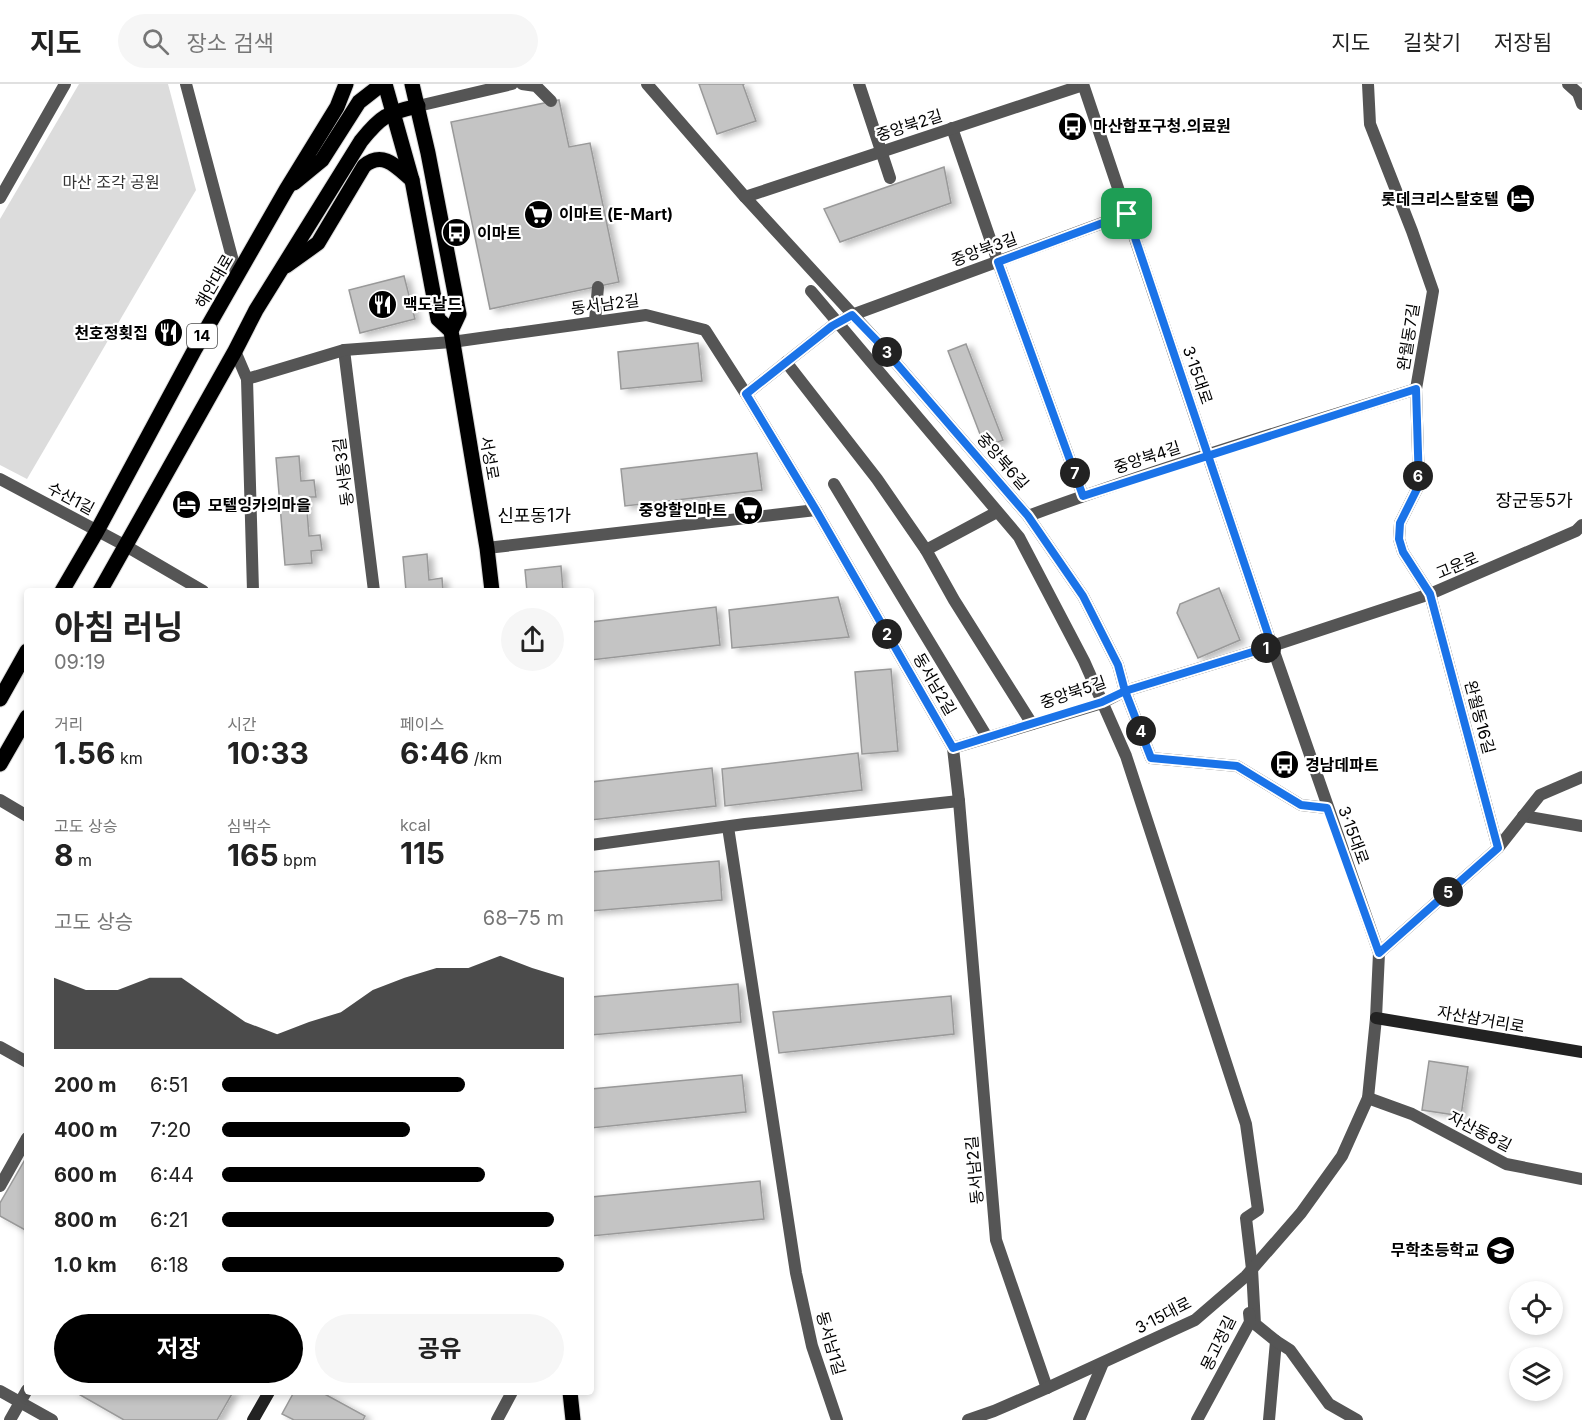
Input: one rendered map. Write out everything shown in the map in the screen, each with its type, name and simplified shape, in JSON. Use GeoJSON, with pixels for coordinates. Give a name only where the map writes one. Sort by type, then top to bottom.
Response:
{"type":"FeatureCollection","features":[{"type":"Feature","properties":{"kind":"main road","name":"해안대로"},"geometry":{"type":"LineString","coordinates":[[64,588],[237,276],[337,107],[346,84]]}},
{"type":"Feature","properties":{"kind":"main road"},"geometry":{"type":"LineString","coordinates":[[286,190],[322,160],[359,102],[384,84],[393,111]]}},
{"type":"Feature","properties":{"kind":"main road","name":"서성로"},"geometry":{"type":"LineString","coordinates":[[412,84],[459,314],[452,336],[492,588]]}},
{"type":"Feature","properties":{"kind":"main road"},"geometry":{"type":"LineString","coordinates":[[102,588],[235,351],[256,309],[361,141],[376,122],[393,111],[418,105]]}},
{"type":"Feature","properties":{"kind":"main road","name":"서성로"},"geometry":{"type":"LineString","coordinates":[[393,111],[412,180],[438,319],[452,336]]}},
{"type":"Feature","properties":{"kind":"main road"},"geometry":{"type":"LineString","coordinates":[[279,271],[318,243],[364,166],[371,160],[381,159],[391,162],[412,180]]}},
{"type":"Feature","properties":{"kind":"main road"},"geometry":{"type":"LineString","coordinates":[[0,699],[24,656]]}},
{"type":"Feature","properties":{"kind":"main road"},"geometry":{"type":"LineString","coordinates":[[0,764],[24,722]]}},
{"type":"Feature","properties":{"kind":"main road","name":"자산삼거리로"},"geometry":{"type":"LineString","coordinates":[[1376,1018],[1582,1052]]}},
{"type":"Feature","properties":{"kind":"main road"},"geometry":{"type":"LineString","coordinates":[[253,1420],[267,1395]]}},
{"type":"Feature","properties":{"kind":"main road"},"geometry":{"type":"LineString","coordinates":[[570,1395],[573,1420]]}},
{"type":"Feature","properties":{"kind":"street"},"geometry":{"type":"LineString","coordinates":[[0,198],[65,84]]}},
{"type":"Feature","properties":{"kind":"street"},"geometry":{"type":"LineString","coordinates":[[186,84],[237,276]]}},
{"type":"Feature","properties":{"kind":"street"},"geometry":{"type":"LineString","coordinates":[[418,105],[512,84]]}},
{"type":"Feature","properties":{"kind":"street"},"geometry":{"type":"LineString","coordinates":[[522,84],[536,86],[551,101]]}},
{"type":"Feature","properties":{"kind":"street","name":"중앙북6길"},"geometry":{"type":"LineString","coordinates":[[647,84],[745,197],[878,342],[1028,516],[1083,596],[1118,665],[1125,691],[1151,758],[1237,766],[1301,805],[1327,808]]}},
{"type":"Feature","properties":{"kind":"street"},"geometry":{"type":"LineString","coordinates":[[859,84],[890,178]]}},
{"type":"Feature","properties":{"kind":"street","name":"중앙북2길"},"geometry":{"type":"LineString","coordinates":[[745,197],[1083,84]]}},
{"type":"Feature","properties":{"kind":"street","name":"3·15대로"},"geometry":{"type":"LineString","coordinates":[[968,1420],[1047,1388],[1195,1320],[1249,1272],[1301,1213],[1342,1156],[1368,1098],[1376,1018],[1379,953],[1327,808],[1083,84]]}},
{"type":"Feature","properties":{"kind":"street","name":"완월동7길"},"geometry":{"type":"LineString","coordinates":[[1368,84],[1370,124],[1412,231],[1432,291],[1416,389],[1419,485],[1400,523],[1399,539],[1403,552],[1430,594]]}},
{"type":"Feature","properties":{"kind":"street"},"geometry":{"type":"LineString","coordinates":[[1568,84],[1578,93],[1582,104]]}},
{"type":"Feature","properties":{"kind":"street"},"geometry":{"type":"LineString","coordinates":[[952,128],[1083,496]]}},
{"type":"Feature","properties":{"kind":"street","name":"중앙북3길"},"geometry":{"type":"LineString","coordinates":[[746,394],[838,323],[852,315],[1127,214]]}},
{"type":"Feature","properties":{"kind":"street"},"geometry":{"type":"LineString","coordinates":[[595,321],[598,287]]}},
{"type":"Feature","properties":{"kind":"street"},"geometry":{"type":"LineString","coordinates":[[811,291],[1019,537],[1084,661],[1126,756],[1246,1124],[1258,1210],[1246,1218],[1255,1324],[1290,1350],[1329,1404],[1357,1420]]}},
{"type":"Feature","properties":{"kind":"street","name":"동서남2길"},"geometry":{"type":"LineString","coordinates":[[452,336],[646,315],[705,330],[816,510],[953,748],[996,1240],[1047,1388]]}},
{"type":"Feature","properties":{"kind":"street"},"geometry":{"type":"LineString","coordinates":[[247,379],[344,350],[452,336]]}},
{"type":"Feature","properties":{"kind":"street","name":"동서동3길"},"geometry":{"type":"LineString","coordinates":[[344,350],[374,588]]}},
{"type":"Feature","properties":{"kind":"street"},"geometry":{"type":"LineString","coordinates":[[235,351],[247,379],[254,588]]}},
{"type":"Feature","properties":{"kind":"street"},"geometry":{"type":"LineString","coordinates":[[786,362],[877,479],[926,550],[954,600],[1032,724]]}},
{"type":"Feature","properties":{"kind":"street","name":"중앙북4길"},"geometry":{"type":"LineString","coordinates":[[1028,516],[1208,455],[1416,389]]}},
{"type":"Feature","properties":{"kind":"street","name":"수산1길"},"geometry":{"type":"LineString","coordinates":[[0,479],[126,546],[198,588]]}},
{"type":"Feature","properties":{"kind":"street"},"geometry":{"type":"LineString","coordinates":[[834,484],[987,737]]}},
{"type":"Feature","properties":{"kind":"street"},"geometry":{"type":"LineString","coordinates":[[487,548],[816,510]]}},
{"type":"Feature","properties":{"kind":"street"},"geometry":{"type":"LineString","coordinates":[[926,550],[997,512]]}},
{"type":"Feature","properties":{"kind":"street","name":"고운로"},"geometry":{"type":"LineString","coordinates":[[1272,646],[1430,594],[1576,531],[1582,525]]}},
{"type":"Feature","properties":{"kind":"street","name":"완월동16길"},"geometry":{"type":"LineString","coordinates":[[1430,594],[1498,848]]}},
{"type":"Feature","properties":{"kind":"street","name":"중앙북5길"},"geometry":{"type":"LineString","coordinates":[[953,748],[1102,702],[1125,691],[1272,646]]}},
{"type":"Feature","properties":{"kind":"street"},"geometry":{"type":"LineString","coordinates":[[1379,953],[1498,848],[1540,795],[1582,777]]}},
{"type":"Feature","properties":{"kind":"street"},"geometry":{"type":"LineString","coordinates":[[0,800],[24,814]]}},
{"type":"Feature","properties":{"kind":"street"},"geometry":{"type":"LineString","coordinates":[[594,845],[959,801]]}},
{"type":"Feature","properties":{"kind":"street"},"geometry":{"type":"LineString","coordinates":[[1523,816],[1582,826]]}},
{"type":"Feature","properties":{"kind":"street","name":"동서남1길"},"geometry":{"type":"LineString","coordinates":[[728,827],[796,1273],[812,1346],[837,1420]]}},
{"type":"Feature","properties":{"kind":"street"},"geometry":{"type":"LineString","coordinates":[[0,1047],[24,1060]]}},
{"type":"Feature","properties":{"kind":"street","name":"자산동8길"},"geometry":{"type":"LineString","coordinates":[[1368,1098],[1412,1114],[1506,1164],[1582,1179]]}},
{"type":"Feature","properties":{"kind":"street"},"geometry":{"type":"LineString","coordinates":[[0,1186],[24,1143]]}},
{"type":"Feature","properties":{"kind":"street","name":"몽고정길"},"geometry":{"type":"LineString","coordinates":[[1197,1420],[1250,1322],[1249,1272]]}},
{"type":"Feature","properties":{"kind":"street"},"geometry":{"type":"LineString","coordinates":[[1269,1420],[1276,1341]]}},
{"type":"Feature","properties":{"kind":"street"},"geometry":{"type":"LineString","coordinates":[[1078,1420],[1103,1363]]}},
{"type":"Feature","properties":{"kind":"street"},"geometry":{"type":"LineString","coordinates":[[0,1391],[52,1420]]}},
{"type":"Feature","properties":{"kind":"street"},"geometry":{"type":"LineString","coordinates":[[10,1420],[24,1395]]}},
{"type":"Feature","properties":{"kind":"street"},"geometry":{"type":"LineString","coordinates":[[497,1420],[510,1395]]}},
{"type":"Feature","properties":{"kind":"green space","name":"마산 조각 공원"},"geometry":{"type":"Polygon","coordinates":[[[79,84],[168,84],[196,190],[27,479],[0,465],[0,219],[79,84]]]}},
{"type":"Feature","properties":{"kind":"building"},"geometry":{"type":"Polygon","coordinates":[[[699,84],[744,84],[756,121],[717,134],[699,84]]]}},
{"type":"Feature","properties":{"kind":"building","name":"이마트 (E-Mart)"},"geometry":{"type":"Polygon","coordinates":[[[559,100],[569,147],[590,143],[619,282],[490,309],[451,122],[559,100]]]}},
{"type":"Feature","properties":{"kind":"building"},"geometry":{"type":"Polygon","coordinates":[[[944,167],[951,203],[840,242],[824,209],[944,167]]]}},
{"type":"Feature","properties":{"kind":"building","name":"맥도날드"},"geometry":{"type":"Polygon","coordinates":[[[404,276],[415,319],[360,333],[349,290],[404,276]]]}},
{"type":"Feature","properties":{"kind":"building"},"geometry":{"type":"Polygon","coordinates":[[[698,343],[702,381],[621,389],[618,352],[698,343]]]}},
{"type":"Feature","properties":{"kind":"building"},"geometry":{"type":"Polygon","coordinates":[[[966,344],[1003,440],[985,447],[948,351],[966,344]]]}},
{"type":"Feature","properties":{"kind":"building"},"geometry":{"type":"Polygon","coordinates":[[[757,453],[762,490],[625,506],[621,469],[757,453]]]}},
{"type":"Feature","properties":{"kind":"building"},"geometry":{"type":"Polygon","coordinates":[[[299,456],[301,481],[314,480],[316,497],[306,497],[309,536],[320,535],[322,550],[311,551],[312,563],[285,565],[276,458],[299,456]]]}},
{"type":"Feature","properties":{"kind":"building"},"geometry":{"type":"Polygon","coordinates":[[[427,554],[429,580],[442,578],[443,588],[406,588],[403,557],[427,554]]]}},
{"type":"Feature","properties":{"kind":"building"},"geometry":{"type":"Polygon","coordinates":[[[561,566],[563,588],[527,588],[525,570],[561,566]]]}},
{"type":"Feature","properties":{"kind":"building"},"geometry":{"type":"Polygon","coordinates":[[[1219,588],[1240,640],[1198,658],[1177,613],[1180,604],[1219,588]]]}},
{"type":"Feature","properties":{"kind":"building"},"geometry":{"type":"Polygon","coordinates":[[[838,597],[849,637],[732,648],[729,610],[838,597]]]}},
{"type":"Feature","properties":{"kind":"building"},"geometry":{"type":"Polygon","coordinates":[[[716,607],[720,645],[594,660],[594,622],[716,607]]]}},
{"type":"Feature","properties":{"kind":"building"},"geometry":{"type":"Polygon","coordinates":[[[891,669],[898,751],[862,754],[855,672],[891,669]]]}},
{"type":"Feature","properties":{"kind":"building"},"geometry":{"type":"Polygon","coordinates":[[[858,753],[862,790],[725,806],[722,769],[858,753]]]}},
{"type":"Feature","properties":{"kind":"building"},"geometry":{"type":"Polygon","coordinates":[[[712,768],[716,806],[594,820],[594,782],[712,768]]]}},
{"type":"Feature","properties":{"kind":"building"},"geometry":{"type":"Polygon","coordinates":[[[719,861],[722,900],[594,911],[594,872],[719,861]]]}},
{"type":"Feature","properties":{"kind":"building"},"geometry":{"type":"Polygon","coordinates":[[[738,984],[741,1022],[594,1035],[594,997],[738,984]]]}},
{"type":"Feature","properties":{"kind":"building"},"geometry":{"type":"Polygon","coordinates":[[[951,996],[954,1034],[779,1053],[773,1012],[951,996]]]}},
{"type":"Feature","properties":{"kind":"building"},"geometry":{"type":"Polygon","coordinates":[[[1429,1061],[1468,1067],[1461,1116],[1422,1110],[1429,1061]]]}},
{"type":"Feature","properties":{"kind":"building"},"geometry":{"type":"Polygon","coordinates":[[[742,1075],[746,1112],[594,1128],[594,1089],[742,1075]]]}},
{"type":"Feature","properties":{"kind":"building"},"geometry":{"type":"Polygon","coordinates":[[[24,1161],[24,1229],[0,1216],[0,1203],[24,1161]]]}},
{"type":"Feature","properties":{"kind":"building"},"geometry":{"type":"Polygon","coordinates":[[[760,1181],[764,1219],[594,1236],[594,1197],[760,1181]]]}},
{"type":"Feature","properties":{"kind":"building"},"geometry":{"type":"Polygon","coordinates":[[[80,1395],[231,1395],[217,1420],[124,1420],[80,1395]]]}},
{"type":"Feature","properties":{"kind":"building"},"geometry":{"type":"Polygon","coordinates":[[[292,1395],[326,1395],[365,1416],[363,1420],[294,1420],[282,1414],[292,1395]]]}},
{"type":"Feature","properties":{"kind":"place","name":"마산합포구청.의료원"},"geometry":{"type":"Point","coordinates":[1072,126]}},
{"type":"Feature","properties":{"kind":"place","name":"롯데크리스탈호텔"},"geometry":{"type":"Point","coordinates":[1520,199]}},
{"type":"Feature","properties":{"kind":"place","name":"이마트 (E-Mart)"},"geometry":{"type":"Point","coordinates":[538,214]}},
{"type":"Feature","properties":{"kind":"place","name":"이마트"},"geometry":{"type":"Point","coordinates":[456,233]}},
{"type":"Feature","properties":{"kind":"place","name":"맥도날드"},"geometry":{"type":"Point","coordinates":[382,304]}},
{"type":"Feature","properties":{"kind":"place","name":"천호정횟집"},"geometry":{"type":"Point","coordinates":[169,333]}},
{"type":"Feature","properties":{"kind":"place","name":"모텔잉카의마을"},"geometry":{"type":"Point","coordinates":[187,505]}},
{"type":"Feature","properties":{"kind":"place","name":"중앙할인마트"},"geometry":{"type":"Point","coordinates":[748,510]}},
{"type":"Feature","properties":{"kind":"place","name":"경남데파트"},"geometry":{"type":"Point","coordinates":[1284,765]}},
{"type":"Feature","properties":{"kind":"place","name":"무학초등학교"},"geometry":{"type":"Point","coordinates":[1500,1250]}},
{"type":"Feature","properties":{"kind":"district","name":"장군동5가"},"geometry":{"type":"Point","coordinates":[1534,501]}},
{"type":"Feature","properties":{"kind":"district","name":"신포동1가"},"geometry":{"type":"Point","coordinates":[534,516]}},
{"type":"Feature","properties":{"kind":"route"},"geometry":{"type":"LineString","coordinates":[[1127,214],[998,262],[1083,496],[1208,455],[1416,389],[1419,485],[1400,523],[1399,539],[1403,552],[1430,594],[1498,848],[1379,953],[1327,808],[1301,805],[1237,766],[1151,758],[1125,691],[1118,665],[1083,596],[1028,516],[852,315],[832,326],[746,394],[816,510],[953,748],[1102,702],[1125,691],[1272,646],[1208,455],[1191,404],[1127,214]]}}]}
